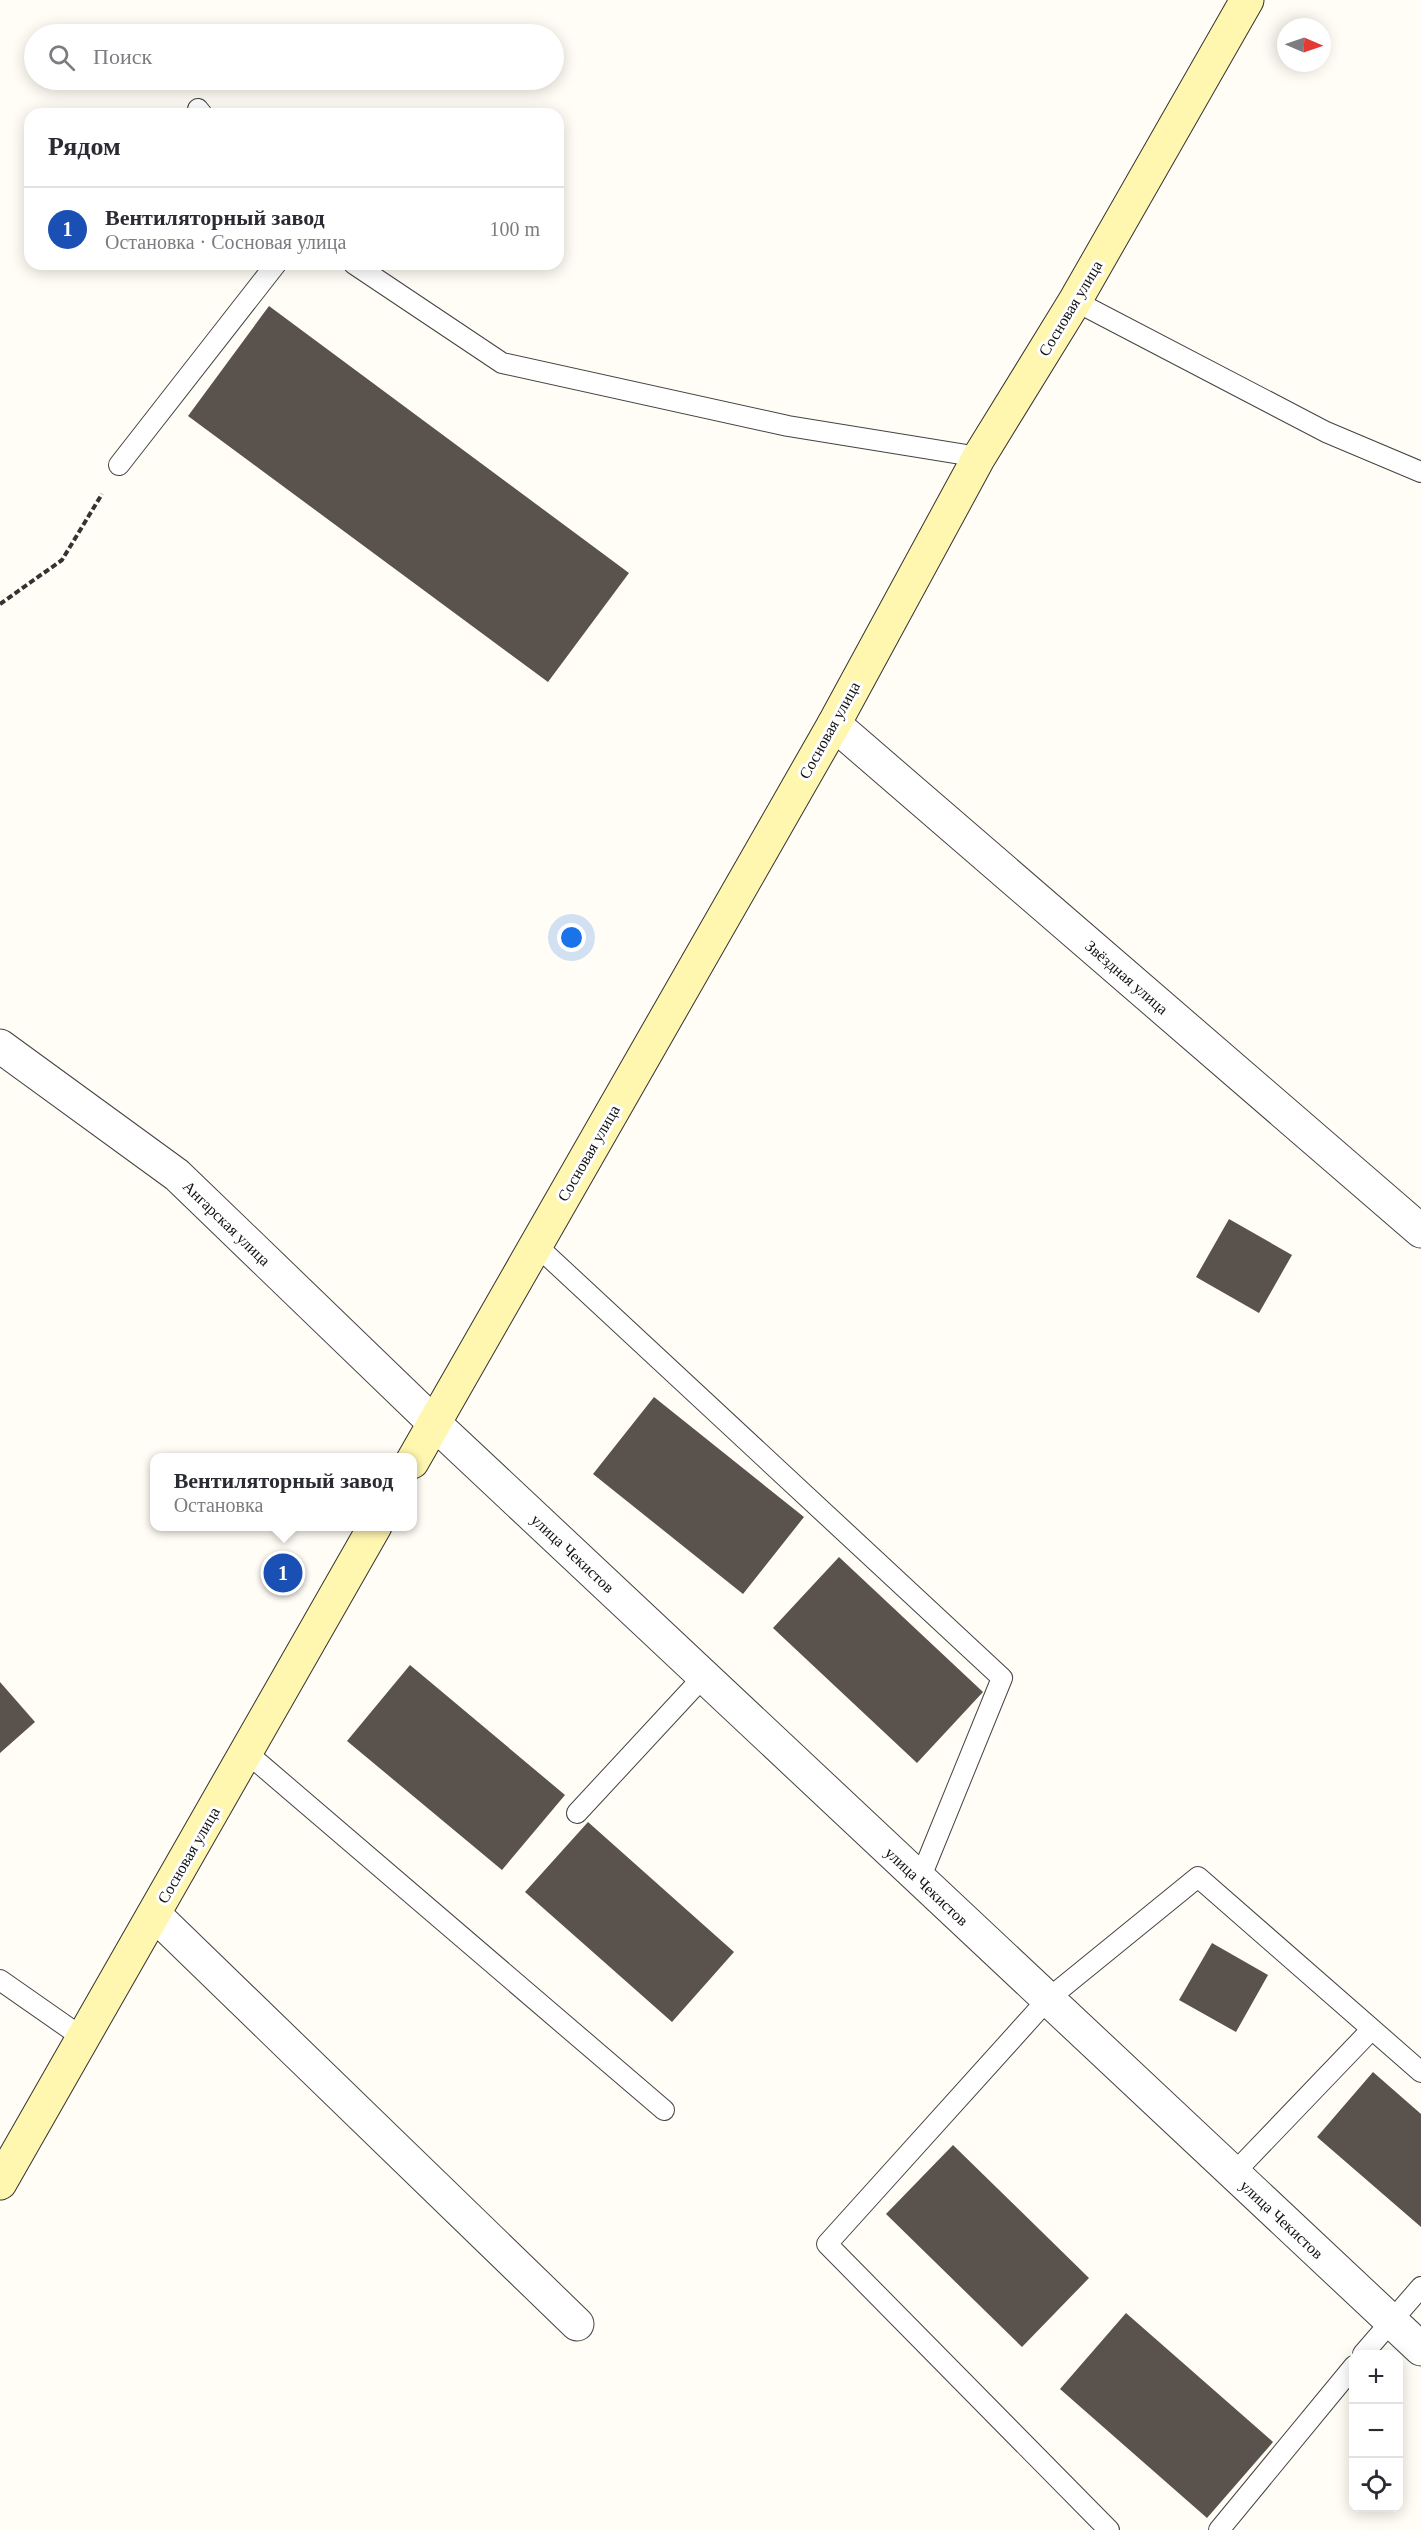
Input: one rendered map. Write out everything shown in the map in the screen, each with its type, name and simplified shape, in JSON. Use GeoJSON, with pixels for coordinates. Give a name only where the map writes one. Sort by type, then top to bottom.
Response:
{"type":"FeatureCollection","features":[{"type":"Feature","properties":{"kind":"street","name":"Сосновая улица"},"geometry":{"type":"LineString","coordinates":[[417,1453],[834,724],[979,457],[1075,301],[1247,0]]}},
{"type":"Feature","properties":{"kind":"street","name":"Звёздная улица"},"geometry":{"type":"LineString","coordinates":[[834,724],[1421,1231]]}},
{"type":"Feature","properties":{"kind":"street","name":"Ангарская улица"},"geometry":{"type":"LineString","coordinates":[[0,1046],[177,1175],[434,1423]]}},
{"type":"Feature","properties":{"kind":"street","name":"улица Чекистов"},"geometry":{"type":"LineString","coordinates":[[434,1423],[1421,2349]]}},
{"type":"Feature","properties":{"kind":"street","name":"Сосновая улица"},"geometry":{"type":"LineString","coordinates":[[0,2183],[373,1531]]}},
{"type":"Feature","properties":{"kind":"street"},"geometry":{"type":"LineString","coordinates":[[154,1914],[577,2324]]}},
{"type":"Feature","properties":{"kind":"lane"},"geometry":{"type":"LineString","coordinates":[[119,465],[271,270]]}},
{"type":"Feature","properties":{"kind":"lane"},"geometry":{"type":"LineString","coordinates":[[363,270],[502,363],[788,426],[979,457]]}},
{"type":"Feature","properties":{"kind":"lane"},"geometry":{"type":"LineString","coordinates":[[1075,301],[1326,432],[1421,472]]}},
{"type":"Feature","properties":{"kind":"lane"},"geometry":{"type":"LineString","coordinates":[[536,1245],[1002,1678],[920,1879]]}},
{"type":"Feature","properties":{"kind":"lane"},"geometry":{"type":"LineString","coordinates":[[577,1813],[704,1676]]}},
{"type":"Feature","properties":{"kind":"lane"},"geometry":{"type":"LineString","coordinates":[[246,1752],[663,2110]]}},
{"type":"Feature","properties":{"kind":"lane"},"geometry":{"type":"LineString","coordinates":[[1110,2530],[827,2244],[1048,1999],[1198,1877],[1421,2072]]}},
{"type":"Feature","properties":{"kind":"lane"},"geometry":{"type":"LineString","coordinates":[[0,1980],[83,2038]]}},
{"type":"Feature","properties":{"kind":"lane"},"geometry":{"type":"LineString","coordinates":[[1234,2174],[1372,2029]]}},
{"type":"Feature","properties":{"kind":"lane"},"geometry":{"type":"LineString","coordinates":[[1367,2350],[1390,2320],[1421,2287]]}},
{"type":"Feature","properties":{"kind":"lane"},"geometry":{"type":"LineString","coordinates":[[1219,2530],[1349,2371]]}},
{"type":"Feature","properties":{"kind":"path"},"geometry":{"type":"LineString","coordinates":[[0,604],[62,560],[119,465]]}},
{"type":"Feature","properties":{"kind":"building"},"geometry":{"type":"Polygon","coordinates":[[[269,306],[629,573],[548,682],[188,416],[269,306]]]}},
{"type":"Feature","properties":{"kind":"building"},"geometry":{"type":"Polygon","coordinates":[[[1229,1219],[1292,1255],[1259,1313],[1196,1277],[1229,1219]]]}},
{"type":"Feature","properties":{"kind":"building"},"geometry":{"type":"Polygon","coordinates":[[[654,1397],[804,1517],[743,1594],[593,1474],[654,1397]]]}},
{"type":"Feature","properties":{"kind":"building"},"geometry":{"type":"Polygon","coordinates":[[[839,1557],[983,1692],[917,1763],[773,1628],[839,1557]]]}},
{"type":"Feature","properties":{"kind":"building"},"geometry":{"type":"Polygon","coordinates":[[[410,1665],[565,1795],[502,1870],[347,1741],[410,1665]]]}},
{"type":"Feature","properties":{"kind":"building"},"geometry":{"type":"Polygon","coordinates":[[[0,1682],[35,1722],[0,1753],[0,1682]]]}},
{"type":"Feature","properties":{"kind":"building"},"geometry":{"type":"Polygon","coordinates":[[[588,1822],[734,1952],[672,2022],[525,1892],[588,1822]]]}},
{"type":"Feature","properties":{"kind":"building"},"geometry":{"type":"Polygon","coordinates":[[[1212,1943],[1268,1975],[1236,2032],[1179,2000],[1212,1943]]]}},
{"type":"Feature","properties":{"kind":"building"},"geometry":{"type":"Polygon","coordinates":[[[1373,2072],[1421,2114],[1421,2227],[1317,2137],[1373,2072]]]}},
{"type":"Feature","properties":{"kind":"building"},"geometry":{"type":"Polygon","coordinates":[[[953,2145],[1089,2278],[1022,2347],[886,2214],[953,2145]]]}},
{"type":"Feature","properties":{"kind":"building"},"geometry":{"type":"Polygon","coordinates":[[[1126,2313],[1273,2442],[1207,2518],[1060,2389],[1126,2313]]]}},
{"type":"Feature","properties":{"kind":"place","name":"Вентиляторный завод"},"geometry":{"type":"Point","coordinates":[283,1573]}}]}
